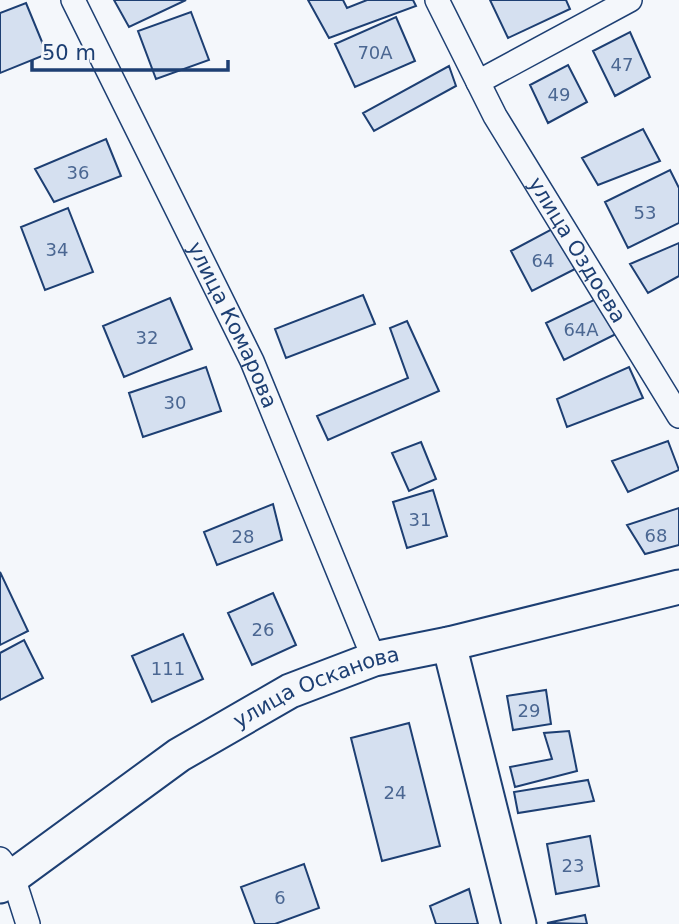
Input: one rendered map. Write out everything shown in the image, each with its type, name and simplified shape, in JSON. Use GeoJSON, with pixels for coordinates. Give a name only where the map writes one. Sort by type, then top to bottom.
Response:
{"type":"FeatureCollection","features":[{"type":"Feature","properties":{"kind":"main road","name":"улица Осканова"},"geometry":{"type":"LineString","coordinates":[[4,874],[179,755],[290,691],[374,659],[449,644],[679,587]]}},
{"type":"Feature","properties":{"kind":"main road"},"geometry":{"type":"LineString","coordinates":[[449,644],[519,924]]}},
{"type":"Feature","properties":{"kind":"street","name":"улица Комарова"},"geometry":{"type":"LineString","coordinates":[[74,0],[252,361],[374,659]]}},
{"type":"Feature","properties":{"kind":"street","name":"улица Оздоева"},"geometry":{"type":"LineString","coordinates":[[436,0],[495,116],[679,416]]}},
{"type":"Feature","properties":{"kind":"street"},"geometry":{"type":"LineString","coordinates":[[478,82],[630,0]]}},
{"type":"Feature","properties":{"kind":"street"},"geometry":{"type":"LineString","coordinates":[[4,874],[27,924]]}},
{"type":"Feature","properties":{"kind":"building"},"geometry":{"type":"Polygon","coordinates":[[[114,0],[186,0],[129,27],[114,0]]]}},
{"type":"Feature","properties":{"kind":"building"},"geometry":{"type":"Polygon","coordinates":[[[308,0],[343,0],[347,8],[367,0],[413,0],[416,6],[329,38],[308,0]]]}},
{"type":"Feature","properties":{"kind":"building"},"geometry":{"type":"Polygon","coordinates":[[[490,0],[566,0],[570,9],[508,38],[490,0]]]}},
{"type":"Feature","properties":{"kind":"building"},"geometry":{"type":"Polygon","coordinates":[[[26,3],[47,54],[0,73],[0,13],[26,3]]]}},
{"type":"Feature","properties":{"kind":"building"},"geometry":{"type":"Polygon","coordinates":[[[191,12],[209,60],[156,79],[138,31],[191,12]]]}},
{"type":"Feature","properties":{"kind":"building"},"geometry":{"type":"Polygon","coordinates":[[[396,17],[415,61],[355,87],[335,44],[396,17]]]}},
{"type":"Feature","properties":{"kind":"building"},"geometry":{"type":"Polygon","coordinates":[[[630,32],[650,77],[615,96],[593,51],[630,32]]]}},
{"type":"Feature","properties":{"kind":"building"},"geometry":{"type":"Polygon","coordinates":[[[568,65],[587,102],[548,123],[530,85],[568,65]]]}},
{"type":"Feature","properties":{"kind":"building"},"geometry":{"type":"Polygon","coordinates":[[[449,66],[456,86],[374,131],[363,113],[449,66]]]}},
{"type":"Feature","properties":{"kind":"building"},"geometry":{"type":"Polygon","coordinates":[[[643,129],[660,161],[598,185],[582,158],[643,129]]]}},
{"type":"Feature","properties":{"kind":"building"},"geometry":{"type":"Polygon","coordinates":[[[106,139],[121,176],[54,202],[35,169],[106,139]]]}},
{"type":"Feature","properties":{"kind":"building"},"geometry":{"type":"Polygon","coordinates":[[[670,170],[679,188],[679,223],[628,248],[605,202],[670,170]]]}},
{"type":"Feature","properties":{"kind":"building"},"geometry":{"type":"Polygon","coordinates":[[[68,208],[93,272],[45,290],[21,227],[68,208]]]}},
{"type":"Feature","properties":{"kind":"building"},"geometry":{"type":"Polygon","coordinates":[[[554,228],[575,269],[532,291],[511,251],[554,228]]]}},
{"type":"Feature","properties":{"kind":"building"},"geometry":{"type":"Polygon","coordinates":[[[679,243],[679,276],[648,293],[630,264],[679,243]]]}},
{"type":"Feature","properties":{"kind":"building"},"geometry":{"type":"Polygon","coordinates":[[[363,295],[375,324],[286,358],[275,329],[363,295]]]}},
{"type":"Feature","properties":{"kind":"building"},"geometry":{"type":"Polygon","coordinates":[[[170,298],[192,349],[124,377],[103,326],[170,298]]]}},
{"type":"Feature","properties":{"kind":"building"},"geometry":{"type":"Polygon","coordinates":[[[598,298],[616,334],[564,360],[546,323],[598,298]]]}},
{"type":"Feature","properties":{"kind":"building"},"geometry":{"type":"Polygon","coordinates":[[[407,321],[439,391],[328,440],[317,416],[408,378],[390,328],[407,321]]]}},
{"type":"Feature","properties":{"kind":"building"},"geometry":{"type":"Polygon","coordinates":[[[206,367],[221,411],[143,437],[129,393],[206,367]]]}},
{"type":"Feature","properties":{"kind":"building"},"geometry":{"type":"Polygon","coordinates":[[[629,367],[643,398],[567,427],[557,399],[629,367]]]}},
{"type":"Feature","properties":{"kind":"building"},"geometry":{"type":"Polygon","coordinates":[[[668,441],[679,470],[628,492],[612,461],[668,441]]]}},
{"type":"Feature","properties":{"kind":"building"},"geometry":{"type":"Polygon","coordinates":[[[421,442],[436,479],[409,491],[392,453],[421,442]]]}},
{"type":"Feature","properties":{"kind":"building"},"geometry":{"type":"Polygon","coordinates":[[[433,490],[447,536],[407,548],[393,502],[433,490]]]}},
{"type":"Feature","properties":{"kind":"building"},"geometry":{"type":"Polygon","coordinates":[[[273,504],[282,540],[217,565],[204,532],[273,504]]]}},
{"type":"Feature","properties":{"kind":"building"},"geometry":{"type":"Polygon","coordinates":[[[679,508],[679,545],[645,554],[627,525],[679,508]]]}},
{"type":"Feature","properties":{"kind":"building"},"geometry":{"type":"Polygon","coordinates":[[[0,572],[28,631],[0,645],[0,572]]]}},
{"type":"Feature","properties":{"kind":"building"},"geometry":{"type":"Polygon","coordinates":[[[273,593],[296,645],[252,665],[228,613],[273,593]]]}},
{"type":"Feature","properties":{"kind":"building"},"geometry":{"type":"Polygon","coordinates":[[[183,634],[203,679],[152,702],[132,656],[183,634]]]}},
{"type":"Feature","properties":{"kind":"building"},"geometry":{"type":"Polygon","coordinates":[[[24,640],[43,678],[0,700],[0,653],[24,640]]]}},
{"type":"Feature","properties":{"kind":"building"},"geometry":{"type":"Polygon","coordinates":[[[546,690],[551,724],[513,730],[507,696],[546,690]]]}},
{"type":"Feature","properties":{"kind":"building"},"geometry":{"type":"Polygon","coordinates":[[[409,723],[440,846],[382,861],[351,738],[409,723]]]}},
{"type":"Feature","properties":{"kind":"building"},"geometry":{"type":"Polygon","coordinates":[[[569,731],[577,771],[515,787],[510,767],[552,759],[544,733],[569,731]]]}},
{"type":"Feature","properties":{"kind":"building"},"geometry":{"type":"Polygon","coordinates":[[[588,780],[594,801],[518,813],[514,792],[588,780]]]}},
{"type":"Feature","properties":{"kind":"building"},"geometry":{"type":"Polygon","coordinates":[[[590,836],[599,886],[556,894],[547,844],[590,836]]]}},
{"type":"Feature","properties":{"kind":"building"},"geometry":{"type":"Polygon","coordinates":[[[304,864],[319,908],[275,924],[255,924],[241,887],[304,864]]]}},
{"type":"Feature","properties":{"kind":"building"},"geometry":{"type":"Polygon","coordinates":[[[469,889],[478,924],[436,924],[430,906],[469,889]]]}},
{"type":"Feature","properties":{"kind":"building"},"geometry":{"type":"Polygon","coordinates":[[[585,915],[587,924],[547,923],[585,915]]]}}]}
